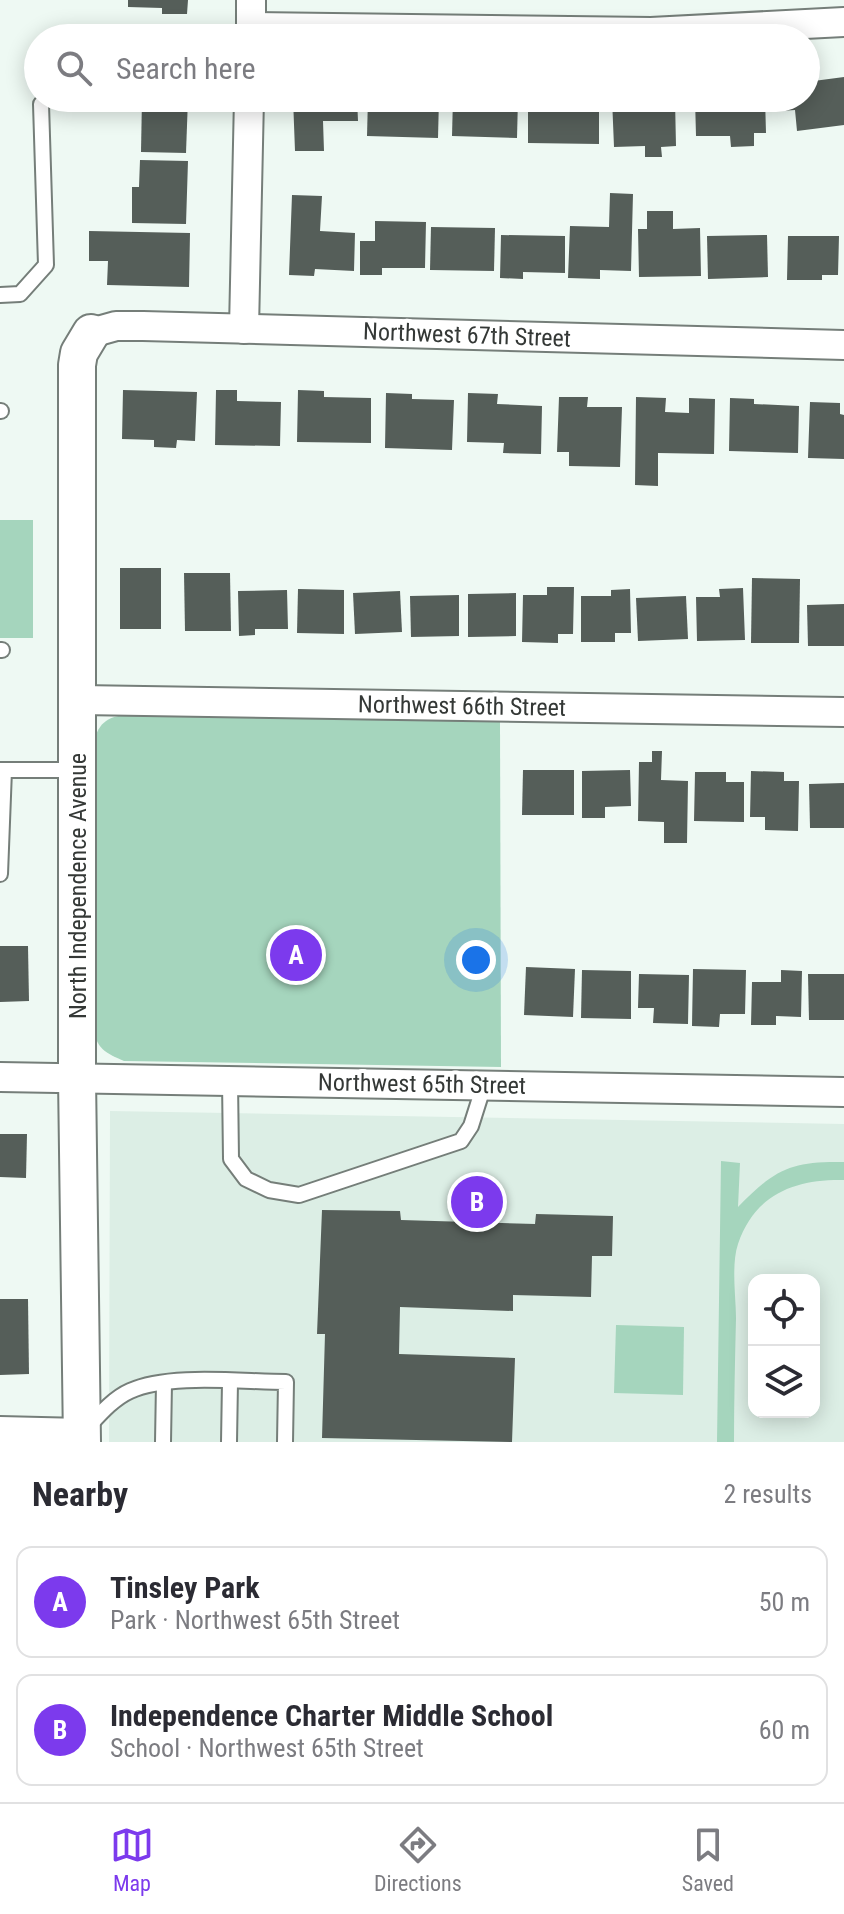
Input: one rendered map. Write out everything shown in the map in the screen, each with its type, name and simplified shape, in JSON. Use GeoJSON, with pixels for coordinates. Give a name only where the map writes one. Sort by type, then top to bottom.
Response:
{"type":"FeatureCollection","features":[{"type":"Feature","properties":{"kind":"street"},"geometry":{"type":"LineString","coordinates":[[251,22],[331,24]]}},
{"type":"Feature","properties":{"kind":"street"},"geometry":{"type":"LineString","coordinates":[[805,24],[844,22]]}},
{"type":"Feature","properties":{"kind":"street"},"geometry":{"type":"LineString","coordinates":[[244,329],[249,112]]}},
{"type":"Feature","properties":{"kind":"street","name":"Northwest 67th Street"},"geometry":{"type":"LineString","coordinates":[[91,333],[116,326],[844,345]]}},
{"type":"Feature","properties":{"kind":"street","name":"North Independence Avenue"},"geometry":{"type":"LineString","coordinates":[[82,1438],[77,1078],[80,700],[77,365],[79,353],[91,333]]}},
{"type":"Feature","properties":{"kind":"street","name":"Northwest 66th Street"},"geometry":{"type":"LineString","coordinates":[[80,700],[844,712]]}},
{"type":"Feature","properties":{"kind":"street","name":"Northwest 65th Street"},"geometry":{"type":"LineString","coordinates":[[0,1077],[844,1092]]}},
{"type":"Feature","properties":{"kind":"street"},"geometry":{"type":"LineString","coordinates":[[0,1431],[82,1438]]}},
{"type":"Feature","properties":{"kind":"lane"},"geometry":{"type":"LineString","coordinates":[[0,295],[20,294],[46,265],[41,112]]}},
{"type":"Feature","properties":{"kind":"lane"},"geometry":{"type":"LineString","coordinates":[[0,874],[2,770],[80,770]]}},
{"type":"Feature","properties":{"kind":"lane"},"geometry":{"type":"LineString","coordinates":[[230,1081],[231,1159],[246,1179],[269,1190],[299,1195],[461,1141],[471,1126],[484,1085]]}},
{"type":"Feature","properties":{"kind":"lane"},"geometry":{"type":"LineString","coordinates":[[229,1442],[230,1382]]}},
{"type":"Feature","properties":{"kind":"lane"},"geometry":{"type":"LineString","coordinates":[[82,1438],[126,1393],[164,1383],[286,1382],[285,1442]]}},
{"type":"Feature","properties":{"kind":"lane"},"geometry":{"type":"LineString","coordinates":[[163,1442],[164,1383]]}},
{"type":"Feature","properties":{"kind":"shaded area"},"geometry":{"type":"Polygon","coordinates":[[[110,1111],[844,1124],[844,1442],[109,1442],[110,1111]]]}},
{"type":"Feature","properties":{"kind":"green space"},"geometry":{"type":"Polygon","coordinates":[[[0,520],[33,520],[33,638],[0,638],[0,520]]]}},
{"type":"Feature","properties":{"kind":"green space"},"geometry":{"type":"Polygon","coordinates":[[[134,714],[500,722],[501,1067],[124,1061],[102,1049],[93,1027],[94,740],[100,727],[108,720],[134,714]]]}},
{"type":"Feature","properties":{"kind":"green space"},"geometry":{"type":"Polygon","coordinates":[[[721,1161],[740,1163],[738,1207],[763,1184],[785,1170],[810,1163],[844,1162],[844,1180],[826,1180],[793,1187],[766,1202],[745,1227],[738,1244],[734,1271],[734,1442],[717,1442],[721,1161]]]}},
{"type":"Feature","properties":{"kind":"green space"},"geometry":{"type":"Polygon","coordinates":[[[616,1325],[684,1327],[683,1395],[614,1393],[616,1325]]]}},
{"type":"Feature","properties":{"kind":"building"},"geometry":{"type":"Polygon","coordinates":[[[128,0],[188,0],[187,14],[162,14],[162,8],[128,7],[128,0]]]}},
{"type":"Feature","properties":{"kind":"building"},"geometry":{"type":"Polygon","coordinates":[[[844,77],[844,125],[797,131],[795,112],[820,112],[820,80],[844,77]]]}},
{"type":"Feature","properties":{"kind":"building"},"geometry":{"type":"Polygon","coordinates":[[[142,112],[187,112],[186,153],[141,152],[142,112]]]}},
{"type":"Feature","properties":{"kind":"building"},"geometry":{"type":"Polygon","coordinates":[[[294,112],[358,112],[358,121],[323,121],[324,151],[295,151],[294,112]]]}},
{"type":"Feature","properties":{"kind":"building"},"geometry":{"type":"Polygon","coordinates":[[[368,112],[439,112],[438,138],[367,136],[368,112]]]}},
{"type":"Feature","properties":{"kind":"building"},"geometry":{"type":"Polygon","coordinates":[[[453,112],[518,112],[517,138],[452,136],[453,112]]]}},
{"type":"Feature","properties":{"kind":"building"},"geometry":{"type":"Polygon","coordinates":[[[528,112],[599,112],[599,144],[528,143],[528,112]]]}},
{"type":"Feature","properties":{"kind":"building"},"geometry":{"type":"Polygon","coordinates":[[[613,112],[675,112],[676,146],[661,147],[662,157],[645,157],[645,146],[614,147],[613,112]]]}},
{"type":"Feature","properties":{"kind":"building"},"geometry":{"type":"Polygon","coordinates":[[[695,112],[765,112],[766,133],[754,133],[754,146],[731,147],[730,136],[696,136],[695,112]]]}},
{"type":"Feature","properties":{"kind":"building"},"geometry":{"type":"Polygon","coordinates":[[[140,160],[188,161],[186,224],[132,223],[132,187],[139,187],[140,160]]]}},
{"type":"Feature","properties":{"kind":"building"},"geometry":{"type":"Polygon","coordinates":[[[610,193],[633,194],[631,271],[600,270],[600,279],[568,278],[570,226],[609,227],[610,193]]]}},
{"type":"Feature","properties":{"kind":"building"},"geometry":{"type":"Polygon","coordinates":[[[292,195],[322,196],[320,231],[355,233],[354,271],[315,269],[314,276],[289,275],[292,195]]]}},
{"type":"Feature","properties":{"kind":"building"},"geometry":{"type":"Polygon","coordinates":[[[647,211],[673,211],[673,229],[700,228],[701,276],[639,277],[638,229],[647,229],[647,211]]]}},
{"type":"Feature","properties":{"kind":"building"},"geometry":{"type":"Polygon","coordinates":[[[375,221],[426,222],[425,268],[382,268],[382,275],[360,275],[360,241],[375,241],[375,221]]]}},
{"type":"Feature","properties":{"kind":"building"},"geometry":{"type":"Polygon","coordinates":[[[431,227],[495,228],[494,271],[430,270],[431,227]]]}},
{"type":"Feature","properties":{"kind":"building"},"geometry":{"type":"Polygon","coordinates":[[[89,231],[190,233],[189,287],[107,285],[108,261],[89,261],[89,231]]]}},
{"type":"Feature","properties":{"kind":"building"},"geometry":{"type":"Polygon","coordinates":[[[501,235],[565,236],[565,273],[523,272],[523,279],[500,278],[501,235]]]}},
{"type":"Feature","properties":{"kind":"building"},"geometry":{"type":"Polygon","coordinates":[[[767,235],[768,277],[708,279],[707,236],[767,235]]]}},
{"type":"Feature","properties":{"kind":"building"},"geometry":{"type":"Polygon","coordinates":[[[788,236],[839,236],[838,275],[822,275],[822,280],[787,280],[788,236]]]}},
{"type":"Feature","properties":{"kind":"building"},"geometry":{"type":"Polygon","coordinates":[[[123,390],[197,392],[195,441],[177,440],[176,448],[154,447],[154,440],[122,439],[123,390]]]}},
{"type":"Feature","properties":{"kind":"building"},"geometry":{"type":"Polygon","coordinates":[[[216,390],[237,390],[237,401],[281,402],[280,446],[215,445],[216,390]]]}},
{"type":"Feature","properties":{"kind":"building"},"geometry":{"type":"Polygon","coordinates":[[[298,390],[324,391],[324,397],[371,398],[371,443],[297,442],[298,390]]]}},
{"type":"Feature","properties":{"kind":"building"},"geometry":{"type":"Polygon","coordinates":[[[386,393],[412,394],[412,399],[454,400],[452,450],[385,448],[386,393]]]}},
{"type":"Feature","properties":{"kind":"building"},"geometry":{"type":"Polygon","coordinates":[[[468,393],[498,394],[497,404],[542,406],[541,454],[503,453],[504,443],[467,442],[468,393]]]}},
{"type":"Feature","properties":{"kind":"building"},"geometry":{"type":"Polygon","coordinates":[[[559,397],[588,397],[587,407],[622,407],[620,467],[569,466],[569,452],[557,452],[559,397]]]}},
{"type":"Feature","properties":{"kind":"building"},"geometry":{"type":"Polygon","coordinates":[[[636,397],[666,398],[665,412],[689,413],[689,398],[715,399],[714,454],[658,453],[658,486],[635,485],[636,397]]]}},
{"type":"Feature","properties":{"kind":"building"},"geometry":{"type":"Polygon","coordinates":[[[730,398],[754,399],[754,404],[799,406],[798,453],[729,451],[730,398]]]}},
{"type":"Feature","properties":{"kind":"building"},"geometry":{"type":"Polygon","coordinates":[[[810,402],[840,403],[840,414],[844,415],[844,459],[808,458],[810,402]]]}},
{"type":"Feature","properties":{"kind":"building"},"geometry":{"type":"Polygon","coordinates":[[[120,568],[161,568],[161,629],[120,629],[120,568]]]}},
{"type":"Feature","properties":{"kind":"building"},"geometry":{"type":"Polygon","coordinates":[[[184,573],[230,573],[231,631],[185,631],[184,573]]]}},
{"type":"Feature","properties":{"kind":"building"},"geometry":{"type":"Polygon","coordinates":[[[752,578],[800,579],[799,643],[751,643],[752,578]]]}},
{"type":"Feature","properties":{"kind":"building"},"geometry":{"type":"Polygon","coordinates":[[[547,587],[574,587],[573,634],[558,634],[558,643],[522,642],[523,595],[547,595],[547,587]]]}},
{"type":"Feature","properties":{"kind":"building"},"geometry":{"type":"Polygon","coordinates":[[[743,588],[745,640],[697,641],[696,597],[720,597],[719,589],[743,588]]]}},
{"type":"Feature","properties":{"kind":"building"},"geometry":{"type":"Polygon","coordinates":[[[298,589],[344,590],[344,634],[297,633],[298,589]]]}},
{"type":"Feature","properties":{"kind":"building"},"geometry":{"type":"Polygon","coordinates":[[[630,589],[631,633],[615,633],[615,642],[581,642],[581,596],[611,596],[611,590],[630,589]]]}},
{"type":"Feature","properties":{"kind":"building"},"geometry":{"type":"Polygon","coordinates":[[[287,590],[288,629],[255,629],[255,635],[239,636],[238,591],[287,590]]]}},
{"type":"Feature","properties":{"kind":"building"},"geometry":{"type":"Polygon","coordinates":[[[400,591],[402,632],[355,634],[353,593],[400,591]]]}},
{"type":"Feature","properties":{"kind":"building"},"geometry":{"type":"Polygon","coordinates":[[[516,593],[516,636],[468,637],[468,594],[516,593]]]}},
{"type":"Feature","properties":{"kind":"building"},"geometry":{"type":"Polygon","coordinates":[[[459,595],[459,636],[411,637],[410,596],[459,595]]]}},
{"type":"Feature","properties":{"kind":"building"},"geometry":{"type":"Polygon","coordinates":[[[686,596],[688,639],[638,641],[636,598],[686,596]]]}},
{"type":"Feature","properties":{"kind":"building"},"geometry":{"type":"Polygon","coordinates":[[[844,604],[844,646],[808,646],[807,605],[844,604]]]}},
{"type":"Feature","properties":{"kind":"building"},"geometry":{"type":"Polygon","coordinates":[[[652,751],[662,751],[661,780],[688,781],[687,843],[664,843],[664,822],[638,821],[639,762],[652,762],[652,751]]]}},
{"type":"Feature","properties":{"kind":"building"},"geometry":{"type":"Polygon","coordinates":[[[523,770],[574,770],[574,815],[522,815],[523,770]]]}},
{"type":"Feature","properties":{"kind":"building"},"geometry":{"type":"Polygon","coordinates":[[[630,770],[631,806],[605,807],[605,818],[582,818],[582,771],[630,770]]]}},
{"type":"Feature","properties":{"kind":"building"},"geometry":{"type":"Polygon","coordinates":[[[751,771],[784,772],[784,781],[799,781],[798,831],[765,830],[765,817],[750,817],[751,771]]]}},
{"type":"Feature","properties":{"kind":"building"},"geometry":{"type":"Polygon","coordinates":[[[695,772],[726,772],[726,782],[744,782],[744,822],[694,821],[695,772]]]}},
{"type":"Feature","properties":{"kind":"building"},"geometry":{"type":"Polygon","coordinates":[[[844,783],[844,828],[810,828],[809,784],[844,783]]]}},
{"type":"Feature","properties":{"kind":"building"},"geometry":{"type":"Polygon","coordinates":[[[0,946],[28,946],[29,1001],[0,1002],[0,946]]]}},
{"type":"Feature","properties":{"kind":"building"},"geometry":{"type":"Polygon","coordinates":[[[526,967],[575,969],[573,1017],[524,1015],[526,967]]]}},
{"type":"Feature","properties":{"kind":"building"},"geometry":{"type":"Polygon","coordinates":[[[693,969],[746,970],[745,1014],[720,1014],[719,1027],[692,1026],[693,969]]]}},
{"type":"Feature","properties":{"kind":"building"},"geometry":{"type":"Polygon","coordinates":[[[582,970],[631,971],[631,1019],[581,1018],[582,970]]]}},
{"type":"Feature","properties":{"kind":"building"},"geometry":{"type":"Polygon","coordinates":[[[781,970],[802,971],[801,1017],[776,1016],[776,1025],[751,1025],[752,982],[781,982],[781,970]]]}},
{"type":"Feature","properties":{"kind":"building"},"geometry":{"type":"Polygon","coordinates":[[[639,974],[689,975],[688,1024],[653,1023],[654,1008],[638,1008],[639,974]]]}},
{"type":"Feature","properties":{"kind":"building"},"geometry":{"type":"Polygon","coordinates":[[[808,974],[844,974],[844,1020],[809,1020],[808,974]]]}},
{"type":"Feature","properties":{"kind":"building"},"geometry":{"type":"Polygon","coordinates":[[[0,1134],[27,1134],[26,1178],[0,1177],[0,1134]]]}},
{"type":"Feature","properties":{"kind":"building"},"geometry":{"type":"Polygon","coordinates":[[[322,1210],[400,1211],[401,1220],[535,1224],[536,1214],[613,1216],[612,1256],[592,1256],[591,1297],[513,1295],[513,1311],[400,1307],[399,1354],[515,1358],[512,1442],[322,1438],[325,1334],[317,1334],[322,1210]]]}},
{"type":"Feature","properties":{"kind":"building"},"geometry":{"type":"Polygon","coordinates":[[[0,1299],[28,1299],[29,1374],[0,1375],[0,1299]]]}},
{"type":"Feature","properties":{"kind":"place","name":"Tinsley Park"},"geometry":{"type":"Point","coordinates":[296,955]}},
{"type":"Feature","properties":{"kind":"place","name":"Independence Charter Middle School"},"geometry":{"type":"Point","coordinates":[477,1202]}}]}
